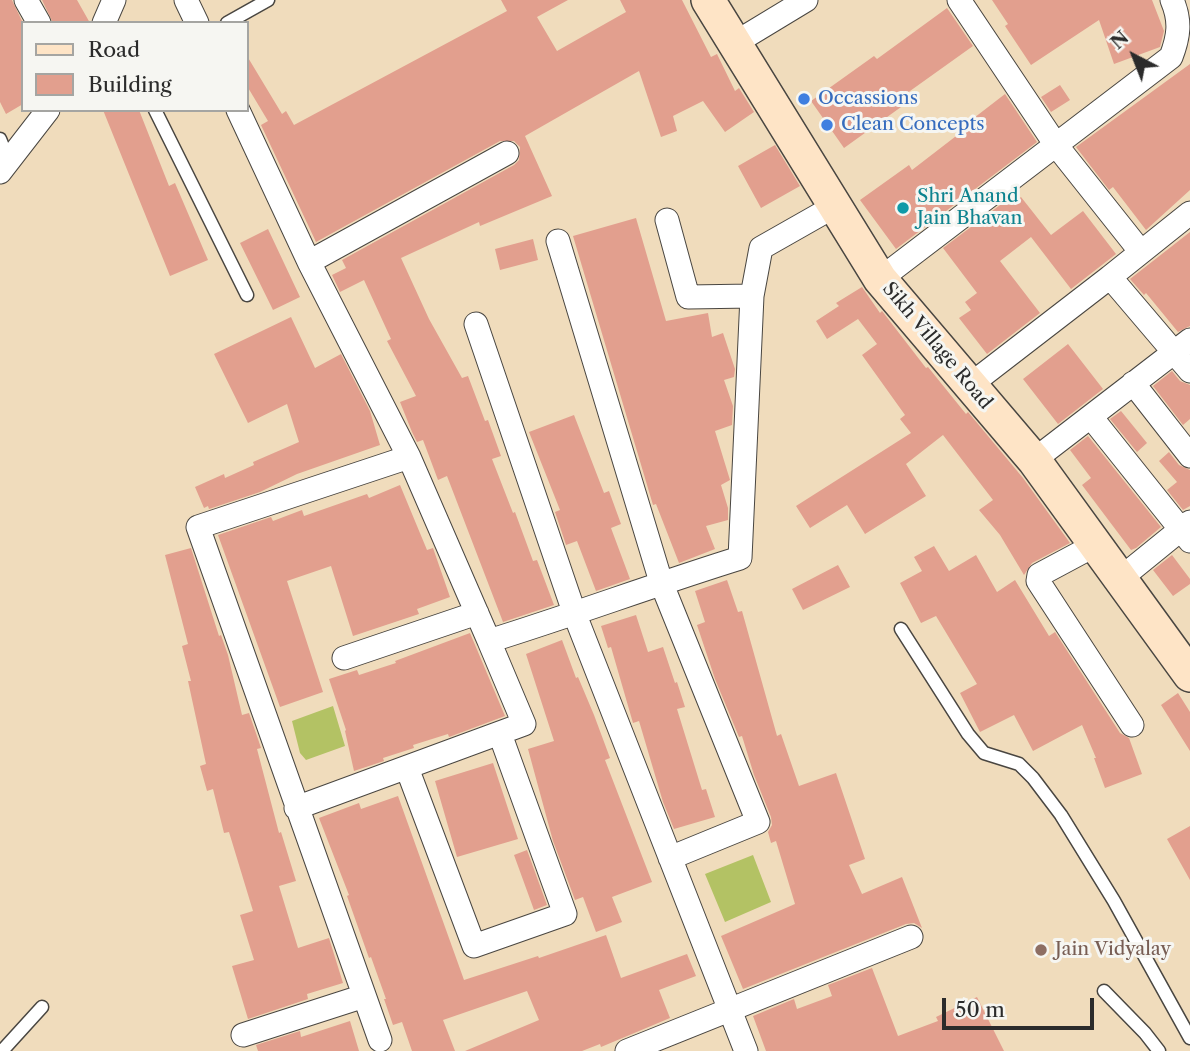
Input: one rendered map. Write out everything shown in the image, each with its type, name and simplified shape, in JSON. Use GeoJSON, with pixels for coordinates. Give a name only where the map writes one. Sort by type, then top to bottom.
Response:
{"type":"FeatureCollection","features":[{"type":"Feature","properties":{"kind":"main road","name":"Sikh Village Road"},"geometry":{"type":"LineString","coordinates":[[708,0],[880,279],[1034,460],[1190,675]]}},
{"type":"Feature","properties":{"kind":"street"},"geometry":{"type":"LineString","coordinates":[[26,0],[38,21]]}},
{"type":"Feature","properties":{"kind":"street"},"geometry":{"type":"LineString","coordinates":[[186,0],[196,21]]}},
{"type":"Feature","properties":{"kind":"street"},"geometry":{"type":"LineString","coordinates":[[735,43],[806,0]]}},
{"type":"Feature","properties":{"kind":"street"},"geometry":{"type":"LineString","coordinates":[[959,0],[1056,145],[1141,252]]}},
{"type":"Feature","properties":{"kind":"street"},"geometry":{"type":"LineString","coordinates":[[880,279],[1171,57],[1178,39],[1179,22],[1172,0]]}},
{"type":"Feature","properties":{"kind":"street"},"geometry":{"type":"LineString","coordinates":[[4,167],[46,112]]}},
{"type":"Feature","properties":{"kind":"street"},"geometry":{"type":"LineString","coordinates":[[238,112],[309,262],[409,457],[524,724],[296,808]]}},
{"type":"Feature","properties":{"kind":"street"},"geometry":{"type":"LineString","coordinates":[[309,262],[507,153]]}},
{"type":"Feature","properties":{"kind":"street"},"geometry":{"type":"LineString","coordinates":[[489,641],[575,615],[661,582],[740,558],[752,296],[761,248],[835,206]]}},
{"type":"Feature","properties":{"kind":"street"},"geometry":{"type":"LineString","coordinates":[[970,385],[1190,212]]}},
{"type":"Feature","properties":{"kind":"street"},"geometry":{"type":"LineString","coordinates":[[667,220],[688,297],[752,296]]}},
{"type":"Feature","properties":{"kind":"street"},"geometry":{"type":"LineString","coordinates":[[558,241],[661,582],[758,822],[670,858]]}},
{"type":"Feature","properties":{"kind":"street"},"geometry":{"type":"LineString","coordinates":[[1110,277],[1182,346],[1190,371]]}},
{"type":"Feature","properties":{"kind":"street"},"geometry":{"type":"LineString","coordinates":[[476,324],[575,615],[746,1051]]}},
{"type":"Feature","properties":{"kind":"street"},"geometry":{"type":"LineString","coordinates":[[1034,460],[1182,346]]}},
{"type":"Feature","properties":{"kind":"street"},"geometry":{"type":"LineString","coordinates":[[1133,383],[1190,456]]}},
{"type":"Feature","properties":{"kind":"street"},"geometry":{"type":"LineString","coordinates":[[1091,417],[1187,531],[1121,578]]}},
{"type":"Feature","properties":{"kind":"street"},"geometry":{"type":"LineString","coordinates":[[380,1040],[198,527],[409,457]]}},
{"type":"Feature","properties":{"kind":"street"},"geometry":{"type":"LineString","coordinates":[[1097,544],[1039,575],[1038,581],[1132,725]]}},
{"type":"Feature","properties":{"kind":"street"},"geometry":{"type":"LineString","coordinates":[[344,658],[477,613]]}},
{"type":"Feature","properties":{"kind":"street"},"geometry":{"type":"LineString","coordinates":[[407,768],[474,946],[565,914],[500,734]]}},
{"type":"Feature","properties":{"kind":"street"},"geometry":{"type":"LineString","coordinates":[[627,1051],[911,937]]}},
{"type":"Feature","properties":{"kind":"street"},"geometry":{"type":"LineString","coordinates":[[243,1035],[364,996]]}},
{"type":"Feature","properties":{"kind":"lane"},"geometry":{"type":"LineString","coordinates":[[231,21],[268,0]]}},
{"type":"Feature","properties":{"kind":"lane"},"geometry":{"type":"LineString","coordinates":[[156,112],[247,295]]}},
{"type":"Feature","properties":{"kind":"lane"},"geometry":{"type":"LineString","coordinates":[[0,139],[4,167]]}},
{"type":"Feature","properties":{"kind":"lane"},"geometry":{"type":"LineString","coordinates":[[901,629],[968,734],[984,752],[1019,764],[1061,815],[1114,901],[1190,1038]]}},
{"type":"Feature","properties":{"kind":"lane"},"geometry":{"type":"LineString","coordinates":[[1104,991],[1159,1051]]}},
{"type":"Feature","properties":{"kind":"lane"},"geometry":{"type":"LineString","coordinates":[[2,1051],[42,1007]]}},
{"type":"Feature","properties":{"kind":"green space"},"geometry":{"type":"Polygon","coordinates":[[[333,706],[345,746],[306,760],[300,753],[292,721],[333,706]]]}},
{"type":"Feature","properties":{"kind":"green space"},"geometry":{"type":"Polygon","coordinates":[[[753,855],[771,902],[725,922],[705,874],[753,855]]]}},
{"type":"Feature","properties":{"kind":"building"},"geometry":{"type":"Polygon","coordinates":[[[0,0],[12,0],[22,21],[21,105],[6,114],[0,102],[0,0]]]}},
{"type":"Feature","properties":{"kind":"building"},"geometry":{"type":"Polygon","coordinates":[[[42,0],[77,0],[89,21],[52,21],[42,0]]]}},
{"type":"Feature","properties":{"kind":"building"},"geometry":{"type":"Polygon","coordinates":[[[501,0],[568,0],[537,17],[557,51],[626,12],[620,0],[682,0],[711,57],[717,54],[735,91],[739,88],[754,112],[725,132],[703,101],[673,116],[677,131],[661,137],[639,71],[525,136],[552,196],[480,226],[479,222],[401,258],[429,319],[462,378],[468,376],[485,421],[488,420],[501,456],[492,459],[533,561],[537,560],[554,605],[503,622],[447,476],[438,480],[423,440],[417,442],[412,432],[400,402],[416,396],[387,341],[391,339],[364,280],[340,292],[332,275],[346,268],[342,260],[514,165],[519,160],[520,147],[514,141],[500,141],[316,242],[261,125],[268,121],[248,88],[248,58],[282,114],[286,111],[294,125],[507,11],[501,0]]]}},
{"type":"Feature","properties":{"kind":"building"},"geometry":{"type":"Polygon","coordinates":[[[992,0],[1152,0],[1164,31],[1160,47],[1114,64],[1099,20],[1031,65],[1005,26],[1008,24],[992,0]]]}},
{"type":"Feature","properties":{"kind":"building"},"geometry":{"type":"Polygon","coordinates":[[[947,8],[973,46],[903,96],[908,102],[844,148],[811,101],[874,56],[877,59],[947,8]]]}},
{"type":"Feature","properties":{"kind":"building"},"geometry":{"type":"Polygon","coordinates":[[[1190,64],[1190,190],[1146,230],[1113,187],[1109,190],[1076,147],[1190,64]]]}},
{"type":"Feature","properties":{"kind":"building"},"geometry":{"type":"Polygon","coordinates":[[[1060,85],[1070,100],[1051,112],[1041,97],[1060,85]]]}},
{"type":"Feature","properties":{"kind":"building"},"geometry":{"type":"Polygon","coordinates":[[[1005,94],[1037,142],[896,249],[860,200],[909,165],[912,170],[973,123],[970,121],[1005,94]]]}},
{"type":"Feature","properties":{"kind":"building"},"geometry":{"type":"Polygon","coordinates":[[[104,112],[140,112],[169,186],[175,183],[208,260],[170,276],[104,112]]]}},
{"type":"Feature","properties":{"kind":"building"},"geometry":{"type":"Polygon","coordinates":[[[775,145],[800,186],[761,208],[738,166],[775,145]]]}},
{"type":"Feature","properties":{"kind":"building"},"geometry":{"type":"Polygon","coordinates":[[[1021,197],[1051,235],[1083,211],[1116,254],[1071,289],[1031,237],[1000,261],[1040,313],[987,354],[959,318],[971,310],[965,302],[977,293],[943,248],[1008,199],[1012,205],[1021,197]]]}},
{"type":"Feature","properties":{"kind":"building"},"geometry":{"type":"Polygon","coordinates":[[[636,218],[666,321],[708,313],[712,337],[723,333],[735,369],[734,377],[724,380],[733,406],[732,425],[715,431],[730,480],[721,485],[728,508],[728,520],[706,526],[715,549],[679,563],[656,504],[653,505],[573,236],[636,218]]]}},
{"type":"Feature","properties":{"kind":"building"},"geometry":{"type":"Polygon","coordinates":[[[268,229],[300,297],[273,310],[240,243],[268,229]]]}},
{"type":"Feature","properties":{"kind":"building"},"geometry":{"type":"Polygon","coordinates":[[[1190,232],[1190,326],[1178,332],[1146,293],[1144,295],[1130,279],[1190,232]]]}},
{"type":"Feature","properties":{"kind":"building"},"geometry":{"type":"Polygon","coordinates":[[[533,239],[538,260],[500,270],[495,249],[533,239]]]}},
{"type":"Feature","properties":{"kind":"building"},"geometry":{"type":"Polygon","coordinates":[[[862,287],[926,368],[928,367],[966,414],[968,412],[1023,478],[1070,543],[1032,563],[1024,575],[1000,535],[979,510],[993,500],[943,435],[906,464],[926,496],[865,534],[847,505],[810,528],[796,506],[911,433],[900,419],[905,415],[862,355],[877,344],[858,319],[827,339],[816,321],[839,306],[836,303],[862,287]]]}},
{"type":"Feature","properties":{"kind":"building"},"geometry":{"type":"Polygon","coordinates":[[[291,317],[315,368],[341,354],[370,411],[380,445],[297,474],[260,492],[209,509],[208,506],[204,508],[195,487],[224,474],[225,478],[254,465],[253,462],[299,442],[287,404],[248,423],[214,354],[291,317]]]}},
{"type":"Feature","properties":{"kind":"building"},"geometry":{"type":"Polygon","coordinates":[[[1068,344],[1103,389],[1058,424],[1023,379],[1068,344]]]}},
{"type":"Feature","properties":{"kind":"building"},"geometry":{"type":"Polygon","coordinates":[[[1172,371],[1180,381],[1190,385],[1190,419],[1183,425],[1153,386],[1172,371]]]}},
{"type":"Feature","properties":{"kind":"building"},"geometry":{"type":"Polygon","coordinates":[[[1121,411],[1147,443],[1137,452],[1110,419],[1121,411]]]}},
{"type":"Feature","properties":{"kind":"building"},"geometry":{"type":"Polygon","coordinates":[[[574,415],[604,493],[609,491],[621,524],[611,528],[630,579],[596,591],[577,541],[566,545],[555,512],[560,510],[529,432],[574,415]]]}},
{"type":"Feature","properties":{"kind":"building"},"geometry":{"type":"Polygon","coordinates":[[[1088,436],[1161,527],[1136,548],[1131,550],[1082,485],[1091,478],[1070,450],[1088,436]]]}},
{"type":"Feature","properties":{"kind":"building"},"geometry":{"type":"Polygon","coordinates":[[[1169,452],[1179,465],[1190,470],[1190,506],[1183,510],[1167,490],[1177,482],[1159,461],[1169,452]]]}},
{"type":"Feature","properties":{"kind":"building"},"geometry":{"type":"Polygon","coordinates":[[[400,485],[427,550],[433,548],[450,597],[417,609],[419,614],[353,636],[331,566],[287,581],[323,692],[280,707],[218,535],[271,517],[273,521],[302,510],[304,516],[367,494],[369,498],[400,485]]]}},
{"type":"Feature","properties":{"kind":"building"},"geometry":{"type":"Polygon","coordinates":[[[934,546],[949,571],[976,555],[997,592],[1015,580],[1049,636],[1055,632],[1120,733],[1129,738],[1142,774],[1105,788],[1082,725],[1033,751],[1014,715],[980,732],[960,693],[977,684],[936,616],[921,623],[900,583],[922,571],[914,557],[934,546]]]}},
{"type":"Feature","properties":{"kind":"building"},"geometry":{"type":"Polygon","coordinates":[[[191,548],[219,636],[221,635],[228,655],[242,715],[249,713],[261,748],[257,749],[279,833],[281,832],[296,881],[279,886],[298,948],[329,938],[343,983],[307,994],[308,999],[248,1019],[232,966],[254,960],[240,915],[253,911],[229,832],[224,833],[213,789],[207,791],[200,766],[206,764],[182,646],[188,644],[165,555],[191,548]]]}},
{"type":"Feature","properties":{"kind":"building"},"geometry":{"type":"Polygon","coordinates":[[[1172,555],[1190,579],[1190,584],[1173,596],[1153,570],[1172,555]]]}},
{"type":"Feature","properties":{"kind":"building"},"geometry":{"type":"Polygon","coordinates":[[[838,565],[850,587],[803,610],[792,589],[838,565]]]}},
{"type":"Feature","properties":{"kind":"building"},"geometry":{"type":"Polygon","coordinates":[[[727,580],[738,612],[742,611],[777,736],[781,734],[799,786],[836,773],[865,859],[849,865],[862,894],[902,877],[922,928],[914,923],[906,924],[743,989],[721,936],[795,904],[776,841],[771,843],[768,832],[772,825],[771,817],[742,736],[739,737],[715,679],[697,625],[705,622],[695,591],[727,580]]]}},
{"type":"Feature","properties":{"kind":"building"},"geometry":{"type":"Polygon","coordinates":[[[636,615],[648,652],[663,647],[675,683],[677,682],[685,707],[677,709],[702,790],[706,789],[715,817],[674,829],[663,802],[639,721],[633,723],[611,647],[608,648],[601,626],[636,615]]]}},
{"type":"Feature","properties":{"kind":"building"},"geometry":{"type":"Polygon","coordinates":[[[470,633],[505,716],[449,737],[448,734],[413,745],[414,748],[354,771],[346,730],[329,679],[357,670],[359,675],[396,663],[395,661],[470,633]]]}},
{"type":"Feature","properties":{"kind":"building"},"geometry":{"type":"Polygon","coordinates":[[[562,640],[610,758],[605,760],[652,882],[612,897],[622,922],[596,932],[583,897],[575,900],[553,841],[528,749],[554,741],[526,654],[562,640]]]}},
{"type":"Feature","properties":{"kind":"building"},"geometry":{"type":"Polygon","coordinates":[[[1178,693],[1190,712],[1190,751],[1161,705],[1178,693]]]}},
{"type":"Feature","properties":{"kind":"building"},"geometry":{"type":"Polygon","coordinates":[[[493,763],[518,839],[457,857],[435,781],[493,763]]]}},
{"type":"Feature","properties":{"kind":"building"},"geometry":{"type":"Polygon","coordinates":[[[398,796],[464,980],[606,935],[621,978],[687,954],[696,976],[659,990],[670,1018],[601,1047],[600,1044],[582,1051],[465,1051],[539,1020],[527,991],[443,1020],[455,1051],[412,1051],[402,1022],[393,1025],[386,999],[347,896],[349,895],[319,818],[359,803],[361,809],[398,796]]]}},
{"type":"Feature","properties":{"kind":"building"},"geometry":{"type":"Polygon","coordinates":[[[1190,826],[1190,880],[1167,839],[1190,826]]]}},
{"type":"Feature","properties":{"kind":"building"},"geometry":{"type":"Polygon","coordinates":[[[527,850],[547,905],[534,910],[514,855],[527,850]]]}},
{"type":"Feature","properties":{"kind":"building"},"geometry":{"type":"Polygon","coordinates":[[[872,968],[898,1036],[938,1021],[936,1017],[977,997],[1004,1051],[766,1051],[753,1016],[794,999],[797,1009],[832,996],[828,985],[872,968]]]}},
{"type":"Feature","properties":{"kind":"building"},"geometry":{"type":"Polygon","coordinates":[[[350,1021],[359,1051],[258,1051],[256,1045],[300,1031],[301,1037],[350,1021]]]}},
{"type":"Feature","properties":{"kind":"place","name":"Occassions"},"geometry":{"type":"Point","coordinates":[804,99]}},
{"type":"Feature","properties":{"kind":"place","name":"Clean Concepts"},"geometry":{"type":"Point","coordinates":[827,125]}},
{"type":"Feature","properties":{"kind":"place","name":"Shri Anand Jain Bhavan"},"geometry":{"type":"Point","coordinates":[903,208]}},
{"type":"Feature","properties":{"kind":"place","name":"Jain Vidyalay"},"geometry":{"type":"Point","coordinates":[1041,950]}}]}
